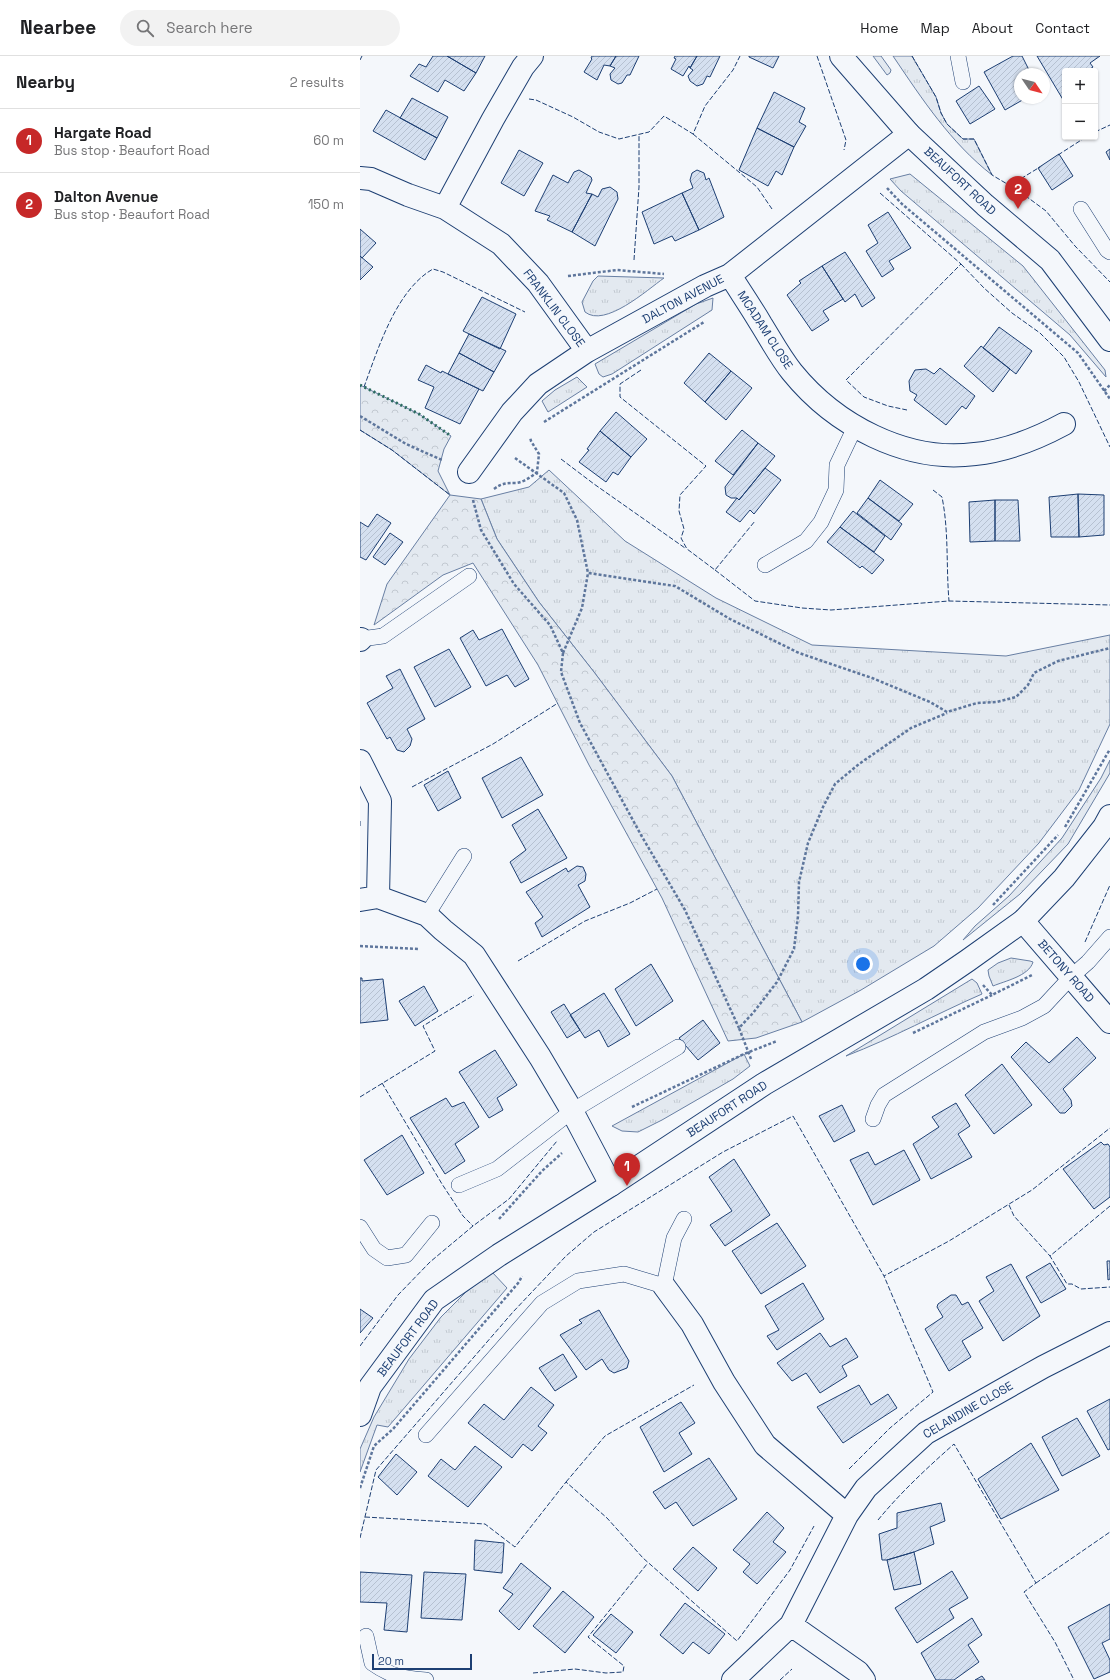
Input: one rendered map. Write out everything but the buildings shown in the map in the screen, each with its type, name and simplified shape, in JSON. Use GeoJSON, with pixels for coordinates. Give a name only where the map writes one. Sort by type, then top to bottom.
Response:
{"type":"FeatureCollection","features":[{"type":"Feature","properties":{"kind":"street"},"geometry":{"type":"LineString","coordinates":[[445,208],[493,119],[523,67],[532,56]]}},
{"type":"Feature","properties":{"kind":"street","name":"BEAUFORT ROAD"},"geometry":{"type":"LineString","coordinates":[[841,56],[909,134],[985,205],[1050,260],[1110,340]]}},
{"type":"Feature","properties":{"kind":"street","name":"DALTON AVENUE"},"geometry":{"type":"LineString","coordinates":[[469,472],[512,412],[538,384],[587,351],[705,286],[730,275],[909,134]]}},
{"type":"Feature","properties":{"kind":"street","name":"FRANKLIN CLOSE"},"geometry":{"type":"LineString","coordinates":[[360,178],[371,179],[408,195],[445,208],[501,244],[538,283],[587,351]]}},
{"type":"Feature","properties":{"kind":"street","name":"MCADAM CLOSE"},"geometry":{"type":"LineString","coordinates":[[730,275],[778,353],[793,373],[822,403],[855,427],[896,445],[932,455],[975,454],[1017,444],[1043,435],[1064,424]]}},
{"type":"Feature","properties":{"kind":"street"},"geometry":{"type":"LineString","coordinates":[[360,761],[380,801],[369,898],[427,915],[474,955],[540,1057],[572,1111],[611,1185]]}},
{"type":"Feature","properties":{"kind":"street","name":"BEAUFORT ROAD"},"geometry":{"type":"LineString","coordinates":[[360,1415],[370,1387],[434,1300],[499,1255],[611,1185],[764,1084],[926,989],[1023,921],[1064,878],[1104,827],[1110,816]]}},
{"type":"Feature","properties":{"kind":"street","name":"BETONY ROAD"},"geometry":{"type":"LineString","coordinates":[[1023,921],[1110,1022]]}},
{"type":"Feature","properties":{"kind":"street"},"geometry":{"type":"LineString","coordinates":[[664,1286],[692,1324],[724,1382],[764,1445],[847,1515]]}},
{"type":"Feature","properties":{"kind":"street","name":"CELANDINE CLOSE"},"geometry":{"type":"LineString","coordinates":[[733,1680],[791,1626],[847,1515],[866,1488],[926,1433],[1043,1367],[1110,1333]]}},
{"type":"Feature","properties":{"kind":"street"},"geometry":{"type":"LineString","coordinates":[[791,1626],[858,1672],[864,1680]]}},
{"type":"Feature","properties":{"kind":"lane"},"geometry":{"type":"LineString","coordinates":[[958,56],[963,82]]}},
{"type":"Feature","properties":{"kind":"lane"},"geometry":{"type":"LineString","coordinates":[[1082,209],[1107,250],[1110,252]]}},
{"type":"Feature","properties":{"kind":"lane"},"geometry":{"type":"LineString","coordinates":[[765,565],[806,541],[821,522],[836,490],[837,464],[855,427]]}},
{"type":"Feature","properties":{"kind":"lane"},"geometry":{"type":"LineString","coordinates":[[361,640],[383,636],[469,576]]}},
{"type":"Feature","properties":{"kind":"lane"},"geometry":{"type":"LineString","coordinates":[[427,915],[464,856]]}},
{"type":"Feature","properties":{"kind":"lane"},"geometry":{"type":"LineString","coordinates":[[873,1119],[878,1105],[884,1095],[984,1032],[1022,1018],[1044,1006],[1071,977],[1088,962],[1110,937]]}},
{"type":"Feature","properties":{"kind":"lane"},"geometry":{"type":"LineString","coordinates":[[459,1185],[497,1169],[572,1111],[678,1047]]}},
{"type":"Feature","properties":{"kind":"lane"},"geometry":{"type":"LineString","coordinates":[[426,1435],[542,1303],[578,1282],[624,1274],[664,1286],[674,1238],[684,1219]]}},
{"type":"Feature","properties":{"kind":"lane"},"geometry":{"type":"LineString","coordinates":[[360,1227],[374,1249],[387,1258],[406,1255],[432,1223]]}},
{"type":"Feature","properties":{"kind":"lane"},"geometry":{"type":"LineString","coordinates":[[366,1636],[372,1662],[385,1672],[399,1678],[426,1680]]}},
{"type":"Feature","properties":{"kind":"path"},"geometry":{"type":"LineString","coordinates":[[868,167],[902,204],[1078,353],[1110,399]]}},
{"type":"Feature","properties":{"kind":"path"},"geometry":{"type":"LineString","coordinates":[[538,283],[559,277],[617,270],[677,275],[705,286]]}},
{"type":"Feature","properties":{"kind":"path"},"geometry":{"type":"LineString","coordinates":[[541,422],[546,421],[707,320]]}},
{"type":"Feature","properties":{"kind":"path"},"geometry":{"type":"LineString","coordinates":[[1104,391],[1110,385]]}},
{"type":"Feature","properties":{"kind":"path"},"geometry":{"type":"LineString","coordinates":[[360,416],[406,444],[469,472],[472,495],[481,530],[514,584],[550,625],[563,653]]}},
{"type":"Feature","properties":{"kind":"path"},"geometry":{"type":"LineString","coordinates":[[493,490],[500,484],[509,482],[517,483],[527,479],[537,472],[540,454],[531,441],[528,430]]}},
{"type":"Feature","properties":{"kind":"path"},"geometry":{"type":"LineString","coordinates":[[490,442],[537,472],[564,493],[577,520],[588,573],[582,608],[563,653],[561,672],[580,723],[640,835],[685,910],[739,1028],[748,1053],[764,1084]]}},
{"type":"Feature","properties":{"kind":"path"},"geometry":{"type":"LineString","coordinates":[[588,573],[675,586],[730,619],[798,653],[872,678],[930,702],[947,712]]}},
{"type":"Feature","properties":{"kind":"path"},"geometry":{"type":"LineString","coordinates":[[739,1028],[778,982],[794,949],[798,916],[799,882],[808,843],[823,806],[835,784],[858,764],[911,728],[947,712],[978,704],[997,702],[1016,697],[1028,685],[1034,673],[1058,661],[1110,648]]}},
{"type":"Feature","properties":{"kind":"path"},"geometry":{"type":"LineString","coordinates":[[990,907],[1064,830],[1110,749]]}},
{"type":"Feature","properties":{"kind":"path"},"geometry":{"type":"LineString","coordinates":[[360,946],[423,949]]}},
{"type":"Feature","properties":{"kind":"path"},"geometry":{"type":"LineString","coordinates":[[748,1053],[782,1039]]}},
{"type":"Feature","properties":{"kind":"path"},"geometry":{"type":"LineString","coordinates":[[360,1488],[374,1446],[393,1429],[520,1282],[522,1275]]}},
{"type":"Feature","properties":{"kind":"green space"},"geometry":{"type":"Polygon","coordinates":[[[873,56],[881,56],[891,70],[890,73],[887,75],[873,56]]]}},
{"type":"Feature","properties":{"kind":"green space"},"geometry":{"type":"Polygon","coordinates":[[[893,56],[912,56],[936,97],[941,113],[947,124],[963,139],[974,139],[992,175],[950,135],[926,104],[893,56]]]}},
{"type":"Feature","properties":{"kind":"green space"},"geometry":{"type":"Polygon","coordinates":[[[910,174],[1023,266],[1105,370],[1106,377],[1070,335],[901,191],[890,179],[910,174]]]}},
{"type":"Feature","properties":{"kind":"green space"},"geometry":{"type":"Polygon","coordinates":[[[598,276],[664,278],[626,306],[603,315],[593,316],[585,312],[582,302],[593,281],[598,276]]]}},
{"type":"Feature","properties":{"kind":"green space"},"geometry":{"type":"Polygon","coordinates":[[[713,298],[712,310],[612,374],[603,377],[599,374],[595,364],[696,304],[713,298]]]}},
{"type":"Feature","properties":{"kind":"green space"},"geometry":{"type":"Polygon","coordinates":[[[577,377],[587,387],[548,412],[542,401],[555,390],[577,377]]]}},
{"type":"Feature","properties":{"kind":"green space"},"geometry":{"type":"Polygon","coordinates":[[[360,385],[419,414],[451,436],[444,449],[438,471],[450,495],[392,450],[360,430],[360,385]]]}},
{"type":"Feature","properties":{"kind":"green space"},"geometry":{"type":"Polygon","coordinates":[[[549,470],[625,541],[716,598],[812,645],[1006,656],[1110,635],[1110,724],[1079,790],[1039,843],[978,908],[934,946],[861,990],[802,1022],[672,776],[539,602],[497,539],[481,499],[529,487],[549,470]]]}},
{"type":"Feature","properties":{"kind":"green space"},"geometry":{"type":"Polygon","coordinates":[[[450,495],[481,499],[497,539],[539,602],[672,776],[802,1022],[756,1038],[728,1041],[662,898],[589,765],[538,665],[473,563],[443,575],[374,625],[387,584],[450,495]]]}},
{"type":"Feature","properties":{"kind":"green space"},"geometry":{"type":"Polygon","coordinates":[[[1110,760],[1110,773],[1068,844],[1020,894],[963,940],[975,926],[1009,896],[1062,838],[1101,778],[1110,760]]]}},
{"type":"Feature","properties":{"kind":"green space"},"geometry":{"type":"Polygon","coordinates":[[[1011,958],[1033,962],[1031,967],[1022,974],[993,986],[988,970],[998,963],[1011,958]]]}},
{"type":"Feature","properties":{"kind":"green space"},"geometry":{"type":"Polygon","coordinates":[[[972,979],[977,983],[982,994],[881,1042],[846,1056],[972,979]]]}},
{"type":"Feature","properties":{"kind":"green space"},"geometry":{"type":"Polygon","coordinates":[[[744,1054],[750,1066],[733,1079],[662,1120],[638,1132],[622,1131],[612,1126],[744,1054]]]}},
{"type":"Feature","properties":{"kind":"green space"},"geometry":{"type":"Polygon","coordinates":[[[492,1272],[507,1288],[388,1427],[377,1425],[360,1472],[360,1449],[374,1417],[409,1359],[441,1317],[466,1292],[492,1272]]]}},
{"type":"Feature","properties":{"kind":"hedge"},"geometry":{"type":"LineString","coordinates":[[360,385],[419,414],[451,436]]}},
{"type":"Feature","properties":{"kind":"fence"},"geometry":{"type":"LineString","coordinates":[[360,60],[362,56]]}},
{"type":"Feature","properties":{"kind":"fence"},"geometry":{"type":"LineString","coordinates":[[529,99],[536,100],[573,117],[599,132],[619,139],[649,132],[664,116],[693,134],[705,106],[733,70],[740,56]]}},
{"type":"Feature","properties":{"kind":"fence"},"geometry":{"type":"LineString","coordinates":[[817,56],[846,140],[844,150]]}},
{"type":"Feature","properties":{"kind":"fence"},"geometry":{"type":"LineString","coordinates":[[912,56],[936,97],[941,113],[947,124],[963,139],[974,139],[992,175],[1019,191],[1046,211],[1075,246],[1110,282]]}},
{"type":"Feature","properties":{"kind":"fence"},"geometry":{"type":"LineString","coordinates":[[1098,131],[1110,125]]}},
{"type":"Feature","properties":{"kind":"fence"},"geometry":{"type":"LineString","coordinates":[[693,134],[757,187],[772,209]]}},
{"type":"Feature","properties":{"kind":"fence"},"geometry":{"type":"LineString","coordinates":[[634,260],[639,187],[639,135]]}},
{"type":"Feature","properties":{"kind":"fence"},"geometry":{"type":"LineString","coordinates":[[1058,155],[1081,140]]}},
{"type":"Feature","properties":{"kind":"fence"},"geometry":{"type":"LineString","coordinates":[[1009,186],[1040,167]]}},
{"type":"Feature","properties":{"kind":"fence"},"geometry":{"type":"LineString","coordinates":[[880,193],[961,264],[846,380],[864,397],[888,406],[907,410]]}},
{"type":"Feature","properties":{"kind":"fence"},"geometry":{"type":"LineString","coordinates":[[961,264],[984,288],[1012,313],[1040,333],[1064,357],[1079,382],[1110,447]]}},
{"type":"Feature","properties":{"kind":"fence"},"geometry":{"type":"LineString","coordinates":[[364,387],[375,355],[399,306],[409,291],[420,279],[433,269],[443,272],[525,312]]}},
{"type":"Feature","properties":{"kind":"fence"},"geometry":{"type":"LineString","coordinates":[[641,370],[620,384],[620,397],[706,466],[680,495],[679,511],[684,529],[681,538],[687,549],[715,570],[755,521]]}},
{"type":"Feature","properties":{"kind":"fence"},"geometry":{"type":"LineString","coordinates":[[360,430],[392,450],[450,495]]}},
{"type":"Feature","properties":{"kind":"fence"},"geometry":{"type":"LineString","coordinates":[[561,459],[685,548]]}},
{"type":"Feature","properties":{"kind":"fence"},"geometry":{"type":"LineString","coordinates":[[933,490],[942,497],[944,510],[949,601]]}},
{"type":"Feature","properties":{"kind":"fence"},"geometry":{"type":"LineString","coordinates":[[715,570],[755,601],[802,608],[831,610],[949,601],[1110,605]]}},
{"type":"Feature","properties":{"kind":"fence"},"geometry":{"type":"LineString","coordinates":[[412,787],[493,744],[558,703]]}},
{"type":"Feature","properties":{"kind":"fence"},"geometry":{"type":"LineString","coordinates":[[360,821],[360,828]]}},
{"type":"Feature","properties":{"kind":"fence"},"geometry":{"type":"LineString","coordinates":[[1085,942],[1110,885]]}},
{"type":"Feature","properties":{"kind":"fence"},"geometry":{"type":"LineString","coordinates":[[518,961],[585,921],[630,903],[657,889]]}},
{"type":"Feature","properties":{"kind":"fence"},"geometry":{"type":"LineString","coordinates":[[360,1097],[435,1051],[423,1026],[474,995]]}},
{"type":"Feature","properties":{"kind":"fence"},"geometry":{"type":"LineString","coordinates":[[382,1083],[442,1184],[463,1216],[473,1226]]}},
{"type":"Feature","properties":{"kind":"fence"},"geometry":{"type":"LineString","coordinates":[[360,1538],[376,1470],[513,1312],[566,1256],[594,1232],[723,1152],[793,1116],[884,1276],[949,1241],[1032,1190],[1110,1128]]}},
{"type":"Feature","properties":{"kind":"fence"},"geometry":{"type":"LineString","coordinates":[[360,1346],[398,1295],[430,1262],[473,1226],[509,1199],[557,1141]]}},
{"type":"Feature","properties":{"kind":"fence"},"geometry":{"type":"LineString","coordinates":[[1009,1205],[1014,1216],[1050,1256]]}},
{"type":"Feature","properties":{"kind":"fence"},"geometry":{"type":"LineString","coordinates":[[1110,1206],[1050,1256],[1067,1284],[1072,1284],[1081,1289],[1110,1287]]}},
{"type":"Feature","properties":{"kind":"fence"},"geometry":{"type":"LineString","coordinates":[[849,1469],[890,1428],[933,1392],[884,1276]]}},
{"type":"Feature","properties":{"kind":"fence"},"geometry":{"type":"LineString","coordinates":[[566,1482],[605,1436],[694,1385]]}},
{"type":"Feature","properties":{"kind":"fence"},"geometry":{"type":"LineString","coordinates":[[878,1520],[914,1480],[954,1444],[1036,1583],[1024,1592],[1055,1642],[1074,1680]]}},
{"type":"Feature","properties":{"kind":"fence"},"geometry":{"type":"LineString","coordinates":[[365,1517],[485,1524],[515,1547],[566,1482],[607,1518],[643,1558],[737,1641],[790,1570],[814,1526]]}},
{"type":"Feature","properties":{"kind":"fence"},"geometry":{"type":"LineString","coordinates":[[1036,1583],[1110,1532]]}},
{"type":"Feature","properties":{"kind":"fence"},"geometry":{"type":"LineString","coordinates":[[533,1673],[575,1669],[606,1673],[623,1672],[624,1666],[588,1637],[647,1564]]}},
{"type":"Feature","properties":{"kind":"fence"},"geometry":{"type":"LineString","coordinates":[[780,1680],[792,1669]]}},
{"type":"Feature","properties":{"kind":"place","name":"Dalton Avenue"},"geometry":{"type":"Point","coordinates":[1018,209]}},
{"type":"Feature","properties":{"kind":"place","name":"Hargate Road"},"geometry":{"type":"Point","coordinates":[627,1186]}}]}
